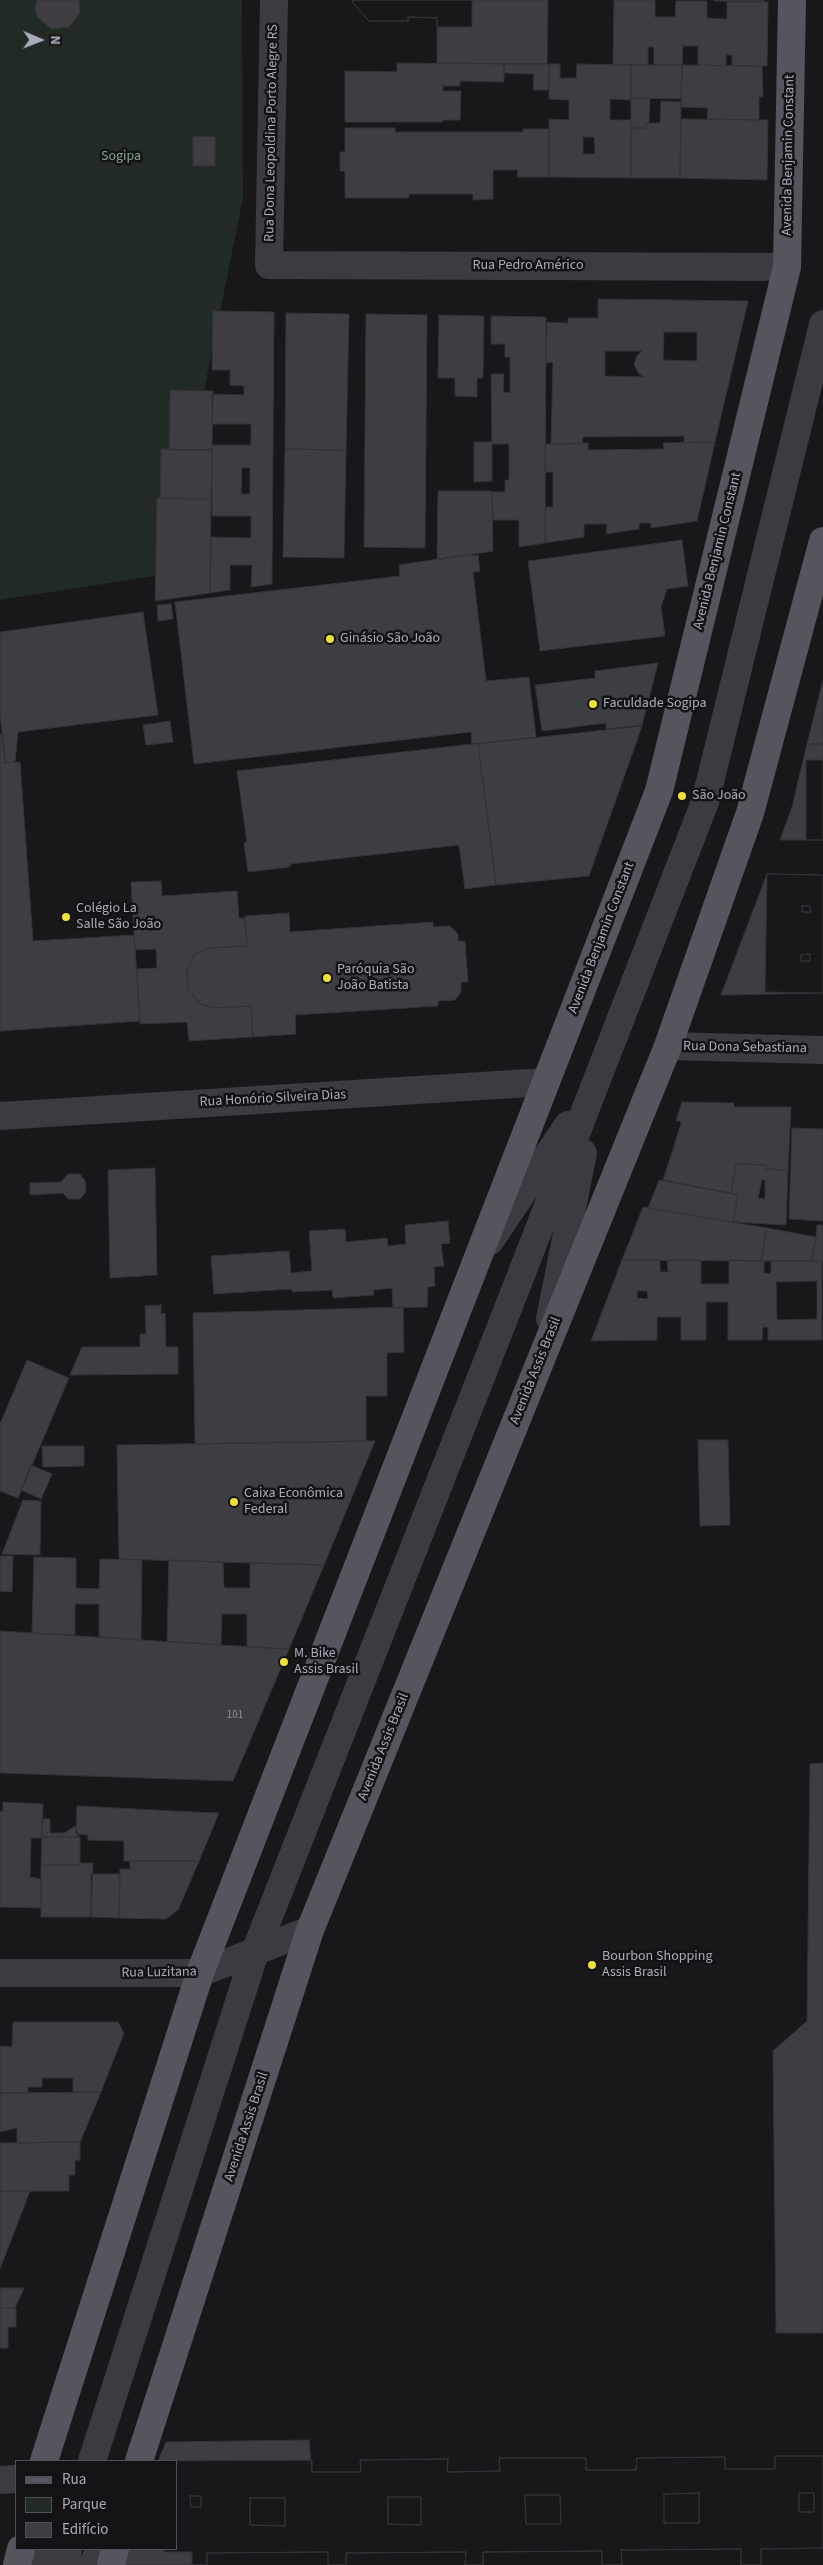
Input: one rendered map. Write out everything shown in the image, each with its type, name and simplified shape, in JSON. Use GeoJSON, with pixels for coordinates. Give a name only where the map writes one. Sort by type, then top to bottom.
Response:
{"type":"FeatureCollection","features":[{"type":"Feature","properties":{"kind":"main road","name":"Avenida Benjamin Constant"},"geometry":{"type":"LineString","coordinates":[[545,1082],[659,790],[787,268],[792,0]]}},
{"type":"Feature","properties":{"kind":"main road"},"geometry":{"type":"LineString","coordinates":[[668,1046],[750,812],[818,578],[823,541]]}},
{"type":"Feature","properties":{"kind":"main road","name":"Avenida Assis Brasil"},"geometry":{"type":"LineString","coordinates":[[140,2460],[310,1930],[668,1046]]}},
{"type":"Feature","properties":{"kind":"main road"},"geometry":{"type":"LineString","coordinates":[[44,2460],[200,1973],[545,1082]]}},
{"type":"Feature","properties":{"kind":"main road"},"geometry":{"type":"LineString","coordinates":[[17,2565],[21,2550]]}},
{"type":"Feature","properties":{"kind":"main road"},"geometry":{"type":"LineString","coordinates":[[111,2565],[115,2550]]}},
{"type":"Feature","properties":{"kind":"street","name":"Rua Dona Leopoldina Porto Alegre RS"},"geometry":{"type":"LineString","coordinates":[[270,265],[274,0]]}},
{"type":"Feature","properties":{"kind":"street","name":"Rua Pedro Américo"},"geometry":{"type":"LineString","coordinates":[[270,265],[787,268]]}},
{"type":"Feature","properties":{"kind":"street"},"geometry":{"type":"LineString","coordinates":[[92,2460],[255,1952],[705,802],[823,324]]}},
{"type":"Feature","properties":{"kind":"street","name":"Rua Dona Sebastiana"},"geometry":{"type":"LineString","coordinates":[[668,1046],[823,1050]]}},
{"type":"Feature","properties":{"kind":"street","name":"Rua Honório Silveira Dias"},"geometry":{"type":"LineString","coordinates":[[0,1116],[545,1082]]}},
{"type":"Feature","properties":{"kind":"street"},"geometry":{"type":"LineString","coordinates":[[475,1263],[597,1082]]}},
{"type":"Feature","properties":{"kind":"street"},"geometry":{"type":"LineString","coordinates":[[544,1350],[597,1082]]}},
{"type":"Feature","properties":{"kind":"street","name":"Rua Luzitana"},"geometry":{"type":"LineString","coordinates":[[0,1973],[200,1973],[310,1930]]}},
{"type":"Feature","properties":{"kind":"street"},"geometry":{"type":"LineString","coordinates":[[0,2480],[15,2479]]}},
{"type":"Feature","properties":{"kind":"street"},"geometry":{"type":"LineString","coordinates":[[40,2550],[41,2565]]}},
{"type":"Feature","properties":{"kind":"street"},"geometry":{"type":"LineString","coordinates":[[64,2565],[68,2550]]}},
{"type":"Feature","properties":{"kind":"street"},"geometry":{"type":"LineString","coordinates":[[92,2565],[100,2550]]}},
{"type":"Feature","properties":{"kind":"green space","name":"Sogipa"},"geometry":{"type":"Polygon","coordinates":[[[0,0],[242,0],[243,198],[167,574],[0,600],[0,0]]]}},
{"type":"Feature","properties":{"kind":"building"},"geometry":{"type":"Polygon","coordinates":[[[37,0],[79,0],[80,13],[69,27],[52,29],[38,18],[35,10],[37,0]]]}},
{"type":"Feature","properties":{"kind":"building"},"geometry":{"type":"Polygon","coordinates":[[[353,0],[472,0],[472,27],[437,27],[437,18],[408,17],[408,21],[369,21],[353,3],[353,0]]]}},
{"type":"Feature","properties":{"kind":"building"},"geometry":{"type":"Polygon","coordinates":[[[353,0],[548,0],[547,64],[437,63],[437,18],[408,17],[408,21],[369,21],[353,3],[353,0]]]}},
{"type":"Feature","properties":{"kind":"building"},"geometry":{"type":"Polygon","coordinates":[[[614,0],[655,0],[655,17],[675,17],[676,1],[707,1],[707,18],[727,19],[727,2],[768,2],[767,66],[732,66],[732,55],[726,55],[726,66],[698,65],[698,46],[683,46],[682,65],[654,65],[654,47],[648,47],[648,65],[613,65],[614,0]]]}},
{"type":"Feature","properties":{"kind":"building"},"geometry":{"type":"Polygon","coordinates":[[[764,0],[764,2],[714,1],[764,0]]]}},
{"type":"Feature","properties":{"kind":"building"},"geometry":{"type":"Polygon","coordinates":[[[397,63],[504,64],[504,82],[460,81],[460,86],[443,86],[443,91],[461,91],[460,120],[443,120],[443,122],[345,122],[345,71],[397,72],[397,63]]]}},
{"type":"Feature","properties":{"kind":"building"},"geometry":{"type":"Polygon","coordinates":[[[504,64],[549,64],[549,90],[533,90],[534,74],[504,73],[504,64]]]}},
{"type":"Feature","properties":{"kind":"building"},"geometry":{"type":"Polygon","coordinates":[[[549,64],[560,64],[560,78],[576,78],[577,64],[631,65],[631,100],[610,99],[610,120],[631,120],[631,178],[549,177],[549,119],[569,120],[569,100],[549,99],[549,64]],[[583,137],[583,154],[595,154],[594,137],[583,137]]]}},
{"type":"Feature","properties":{"kind":"building"},"geometry":{"type":"Polygon","coordinates":[[[631,65],[682,65],[681,99],[631,98],[631,65]]]}},
{"type":"Feature","properties":{"kind":"building"},"geometry":{"type":"Polygon","coordinates":[[[682,65],[762,66],[763,97],[759,97],[759,120],[707,119],[708,108],[681,107],[682,65]]]}},
{"type":"Feature","properties":{"kind":"building"},"geometry":{"type":"Polygon","coordinates":[[[631,98],[650,98],[649,123],[646,123],[646,128],[631,128],[631,98]]]}},
{"type":"Feature","properties":{"kind":"building"},"geometry":{"type":"Polygon","coordinates":[[[661,101],[681,102],[680,178],[631,178],[631,128],[646,128],[646,123],[660,123],[661,101]]]}},
{"type":"Feature","properties":{"kind":"building"},"geometry":{"type":"Polygon","coordinates":[[[681,119],[768,120],[767,180],[680,178],[681,119]]]}},
{"type":"Feature","properties":{"kind":"building"},"geometry":{"type":"Polygon","coordinates":[[[345,128],[395,128],[395,132],[523,132],[523,129],[549,129],[549,177],[517,177],[518,170],[493,170],[493,199],[473,200],[473,194],[409,194],[409,198],[345,198],[345,171],[340,171],[340,152],[345,152],[345,128]]]}},
{"type":"Feature","properties":{"kind":"building"},"geometry":{"type":"Polygon","coordinates":[[[193,136],[215,137],[215,166],[193,166],[193,136]]]}},
{"type":"Feature","properties":{"kind":"building"},"geometry":{"type":"Polygon","coordinates":[[[598,299],[748,301],[715,442],[684,443],[684,436],[583,437],[582,444],[551,444],[553,362],[546,363],[547,322],[568,323],[568,318],[598,318],[598,299]],[[664,332],[663,360],[697,361],[697,332],[664,332]],[[605,351],[605,376],[644,377],[639,374],[634,365],[637,356],[642,351],[605,351]]]}},
{"type":"Feature","properties":{"kind":"building"},"geometry":{"type":"Polygon","coordinates":[[[213,311],[274,312],[272,584],[251,587],[252,565],[230,565],[230,590],[210,593],[211,537],[251,538],[251,516],[212,516],[212,445],[251,445],[251,424],[212,424],[212,394],[244,395],[244,386],[230,385],[230,370],[212,370],[213,311]],[[242,468],[241,494],[250,494],[250,468],[242,468]]]}},
{"type":"Feature","properties":{"kind":"building"},"geometry":{"type":"Polygon","coordinates":[[[286,313],[349,314],[346,450],[285,449],[286,313]]]}},
{"type":"Feature","properties":{"kind":"building"},"geometry":{"type":"Polygon","coordinates":[[[366,314],[427,315],[425,548],[364,547],[366,314]]]}},
{"type":"Feature","properties":{"kind":"building"},"geometry":{"type":"Polygon","coordinates":[[[439,315],[484,316],[483,378],[477,378],[477,397],[455,396],[455,378],[438,378],[439,315]]]}},
{"type":"Feature","properties":{"kind":"building"},"geometry":{"type":"Polygon","coordinates":[[[491,316],[546,317],[545,543],[519,547],[519,520],[493,520],[492,492],[505,492],[505,480],[509,480],[509,444],[492,444],[491,374],[504,374],[503,392],[510,393],[510,357],[505,357],[505,344],[491,344],[491,316]]]}},
{"type":"Feature","properties":{"kind":"building"},"geometry":{"type":"Polygon","coordinates":[[[170,390],[213,391],[212,450],[169,450],[170,390]]]}},
{"type":"Feature","properties":{"kind":"building"},"geometry":{"type":"Polygon","coordinates":[[[474,442],[492,442],[492,481],[474,482],[474,442]]]}},
{"type":"Feature","properties":{"kind":"building"},"geometry":{"type":"Polygon","coordinates":[[[715,442],[697,521],[651,528],[651,523],[639,523],[639,529],[606,534],[607,524],[584,524],[584,537],[545,543],[546,507],[553,507],[553,472],[545,472],[545,444],[588,443],[588,450],[664,449],[663,443],[715,442]]]}},
{"type":"Feature","properties":{"kind":"building"},"geometry":{"type":"Polygon","coordinates":[[[161,449],[212,450],[211,499],[160,498],[161,449]]]}},
{"type":"Feature","properties":{"kind":"building"},"geometry":{"type":"Polygon","coordinates":[[[285,449],[346,450],[344,558],[283,557],[285,449]]]}},
{"type":"Feature","properties":{"kind":"building"},"geometry":{"type":"Polygon","coordinates":[[[438,491],[492,491],[493,551],[437,560],[438,491]]]}},
{"type":"Feature","properties":{"kind":"building"},"geometry":{"type":"Polygon","coordinates":[[[157,498],[211,499],[210,593],[155,601],[157,498]]]}},
{"type":"Feature","properties":{"kind":"building"},"geometry":{"type":"Polygon","coordinates":[[[682,540],[688,586],[667,589],[661,607],[665,636],[540,651],[528,561],[682,540]]]}},
{"type":"Feature","properties":{"kind":"building","name":"Ginásio São João"},"geometry":{"type":"Polygon","coordinates":[[[472,554],[472,556],[478,555],[480,571],[473,572],[486,681],[529,677],[536,737],[472,744],[471,732],[194,764],[175,602],[400,576],[399,565],[472,554]]]}},
{"type":"Feature","properties":{"kind":"building"},"geometry":{"type":"Polygon","coordinates":[[[171,604],[173,619],[158,621],[157,605],[171,604]]]}},
{"type":"Feature","properties":{"kind":"building"},"geometry":{"type":"Polygon","coordinates":[[[143,612],[158,715],[18,732],[15,762],[5,763],[0,714],[0,632],[143,612]]]}},
{"type":"Feature","properties":{"kind":"building","name":"Faculdade Sogipa"},"geometry":{"type":"Polygon","coordinates":[[[658,663],[642,725],[606,729],[606,723],[542,731],[535,685],[595,678],[595,671],[658,663]]]}},
{"type":"Feature","properties":{"kind":"building"},"geometry":{"type":"Polygon","coordinates":[[[823,680],[823,744],[807,744],[823,680]]]}},
{"type":"Feature","properties":{"kind":"building"},"geometry":{"type":"Polygon","coordinates":[[[170,721],[173,742],[146,745],[143,725],[170,721]]]}},
{"type":"Feature","properties":{"kind":"building"},"geometry":{"type":"Polygon","coordinates":[[[642,726],[589,876],[496,885],[478,744],[642,726]]]}},
{"type":"Feature","properties":{"kind":"building"},"geometry":{"type":"Polygon","coordinates":[[[0,734],[3,734],[5,763],[20,762],[33,941],[134,935],[140,1021],[0,1031],[0,734]]]}},
{"type":"Feature","properties":{"kind":"building"},"geometry":{"type":"Polygon","coordinates":[[[478,744],[496,885],[465,889],[459,845],[290,864],[290,867],[248,872],[244,843],[247,842],[237,771],[478,744]]]}},
{"type":"Feature","properties":{"kind":"building"},"geometry":{"type":"Polygon","coordinates":[[[807,744],[823,744],[823,840],[780,840],[792,807],[807,744]]]}},
{"type":"Feature","properties":{"kind":"building"},"geometry":{"type":"Polygon","coordinates":[[[806,760],[823,760],[823,840],[806,840],[806,760]]]}},
{"type":"Feature","properties":{"kind":"building"},"geometry":{"type":"Polygon","coordinates":[[[767,874],[823,875],[823,993],[721,995],[767,874]],[[802,906],[802,912],[811,912],[810,906],[802,906]],[[810,954],[801,955],[801,961],[810,961],[810,954]]]}},
{"type":"Feature","properties":{"kind":"building"},"geometry":{"type":"Polygon","coordinates":[[[767,874],[823,875],[823,993],[765,992],[767,874]],[[802,906],[802,912],[811,912],[810,906],[802,906]],[[810,954],[801,955],[801,961],[810,961],[810,954]]]}},
{"type":"Feature","properties":{"kind":"building"},"geometry":{"type":"Polygon","coordinates":[[[161,881],[162,896],[237,891],[239,918],[245,918],[247,946],[208,948],[194,955],[187,970],[188,989],[199,1003],[213,1008],[251,1006],[253,1037],[189,1041],[187,1022],[140,1024],[137,969],[157,968],[156,949],[135,950],[131,882],[161,881]]]}},
{"type":"Feature","properties":{"kind":"building","name":"Paróquia São João Batista"},"geometry":{"type":"Polygon","coordinates":[[[289,913],[290,932],[433,922],[433,927],[450,926],[458,934],[458,941],[465,941],[468,982],[461,982],[461,992],[455,1000],[438,1001],[438,1006],[295,1015],[296,1034],[253,1037],[251,1006],[213,1008],[199,1003],[188,989],[187,970],[194,955],[208,948],[247,946],[245,916],[289,913]]]}},
{"type":"Feature","properties":{"kind":"building"},"geometry":{"type":"Polygon","coordinates":[[[682,1102],[734,1103],[734,1107],[791,1107],[788,1170],[766,1169],[766,1165],[736,1164],[731,1193],[663,1180],[681,1124],[681,1121],[676,1121],[682,1102]]]}},
{"type":"Feature","properties":{"kind":"building"},"geometry":{"type":"Polygon","coordinates":[[[792,1128],[823,1129],[823,1221],[789,1219],[792,1128]]]}},
{"type":"Feature","properties":{"kind":"building"},"geometry":{"type":"Polygon","coordinates":[[[736,1164],[766,1165],[766,1169],[788,1170],[786,1225],[733,1222],[738,1195],[731,1193],[736,1164]],[[762,1180],[758,1198],[765,1199],[765,1180],[762,1180]]]}},
{"type":"Feature","properties":{"kind":"building"},"geometry":{"type":"Polygon","coordinates":[[[155,1168],[157,1275],[110,1278],[108,1170],[155,1168]]]}},
{"type":"Feature","properties":{"kind":"building"},"geometry":{"type":"Polygon","coordinates":[[[68,1174],[80,1174],[85,1181],[86,1192],[80,1199],[68,1199],[63,1193],[30,1195],[30,1183],[61,1182],[68,1174]]]}},
{"type":"Feature","properties":{"kind":"building"},"geometry":{"type":"Polygon","coordinates":[[[659,1180],[738,1195],[733,1222],[648,1208],[659,1180]]]}},
{"type":"Feature","properties":{"kind":"building"},"geometry":{"type":"Polygon","coordinates":[[[643,1207],[767,1228],[761,1261],[622,1260],[643,1207]]]}},
{"type":"Feature","properties":{"kind":"building"},"geometry":{"type":"Polygon","coordinates":[[[448,1221],[450,1243],[441,1244],[444,1266],[434,1267],[435,1286],[428,1287],[427,1307],[393,1308],[392,1288],[373,1290],[374,1295],[333,1298],[332,1290],[292,1292],[292,1289],[214,1294],[211,1256],[289,1251],[291,1273],[312,1271],[309,1231],[345,1229],[346,1242],[387,1238],[388,1246],[406,1244],[405,1225],[448,1221]]]}},
{"type":"Feature","properties":{"kind":"building"},"geometry":{"type":"Polygon","coordinates":[[[817,1225],[823,1225],[823,1261],[811,1261],[816,1237],[817,1225]]]}},
{"type":"Feature","properties":{"kind":"building"},"geometry":{"type":"Polygon","coordinates":[[[767,1228],[816,1237],[811,1261],[761,1261],[767,1228]]]}},
{"type":"Feature","properties":{"kind":"building"},"geometry":{"type":"Polygon","coordinates":[[[622,1260],[660,1260],[660,1272],[668,1272],[667,1260],[701,1260],[701,1284],[729,1284],[729,1260],[764,1261],[764,1273],[771,1274],[771,1261],[822,1261],[822,1340],[768,1340],[768,1327],[763,1327],[762,1340],[728,1340],[728,1302],[706,1302],[706,1340],[681,1340],[681,1317],[657,1317],[657,1340],[591,1341],[622,1260]],[[817,1281],[776,1282],[777,1320],[817,1319],[817,1281]],[[637,1291],[637,1298],[648,1299],[647,1291],[637,1291]]]}},
{"type":"Feature","properties":{"kind":"building"},"geometry":{"type":"Polygon","coordinates":[[[161,1305],[161,1314],[165,1313],[166,1347],[178,1347],[178,1374],[70,1375],[82,1347],[140,1347],[140,1334],[146,1334],[145,1306],[161,1305]]]}},
{"type":"Feature","properties":{"kind":"building"},"geometry":{"type":"Polygon","coordinates":[[[403,1307],[404,1352],[387,1353],[387,1396],[366,1396],[366,1441],[195,1444],[193,1313],[403,1307]]]}},
{"type":"Feature","properties":{"kind":"building"},"geometry":{"type":"Polygon","coordinates":[[[27,1360],[69,1378],[18,1498],[0,1491],[0,1424],[27,1360]]]}},
{"type":"Feature","properties":{"kind":"building"},"geometry":{"type":"Polygon","coordinates":[[[698,1440],[728,1440],[730,1525],[700,1526],[698,1440]]]}},
{"type":"Feature","properties":{"kind":"building","name":"Caixa Econômica Federal"},"geometry":{"type":"Polygon","coordinates":[[[375,1441],[324,1565],[119,1559],[117,1445],[375,1441]]]}},
{"type":"Feature","properties":{"kind":"building"},"geometry":{"type":"Polygon","coordinates":[[[42,1446],[84,1446],[84,1466],[43,1467],[42,1446]]]}},
{"type":"Feature","properties":{"kind":"building"},"geometry":{"type":"Polygon","coordinates":[[[31,1465],[52,1474],[41,1499],[21,1490],[31,1465]]]}},
{"type":"Feature","properties":{"kind":"building"},"geometry":{"type":"Polygon","coordinates":[[[23,1500],[41,1501],[40,1555],[2,1554],[23,1500]]]}},
{"type":"Feature","properties":{"kind":"building"},"geometry":{"type":"Polygon","coordinates":[[[0,1556],[13,1556],[12,1592],[0,1591],[0,1556]]]}},
{"type":"Feature","properties":{"kind":"building"},"geometry":{"type":"Polygon","coordinates":[[[34,1557],[76,1558],[76,1588],[99,1589],[100,1559],[142,1560],[141,1640],[99,1637],[99,1604],[75,1604],[75,1635],[32,1633],[34,1557]]]}},
{"type":"Feature","properties":{"kind":"building"},"geometry":{"type":"Polygon","coordinates":[[[169,1560],[223,1562],[224,1588],[250,1588],[250,1563],[324,1565],[289,1649],[247,1647],[247,1614],[222,1614],[221,1645],[167,1641],[169,1560]]]}},
{"type":"Feature","properties":{"kind":"building"},"geometry":{"type":"Polygon","coordinates":[[[0,1631],[289,1649],[233,1781],[0,1773],[0,1631]]]}},
{"type":"Feature","properties":{"kind":"building"},"geometry":{"type":"Polygon","coordinates":[[[823,1763],[823,2333],[776,2333],[773,2051],[807,2021],[810,1764],[823,1763]]]}},
{"type":"Feature","properties":{"kind":"building"},"geometry":{"type":"Polygon","coordinates":[[[3,1802],[43,1804],[42,1838],[31,1838],[30,1877],[41,1879],[41,1908],[0,1907],[0,1811],[3,1812],[3,1802]]]}},
{"type":"Feature","properties":{"kind":"building"},"geometry":{"type":"Polygon","coordinates":[[[77,1806],[219,1813],[199,1861],[124,1861],[124,1841],[88,1840],[88,1835],[76,1834],[77,1806]]]}},
{"type":"Feature","properties":{"kind":"building"},"geometry":{"type":"Polygon","coordinates":[[[42,1819],[50,1819],[50,1833],[64,1833],[76,1826],[78,1837],[42,1837],[42,1819]]]}},
{"type":"Feature","properties":{"kind":"building"},"geometry":{"type":"Polygon","coordinates":[[[42,1837],[80,1837],[80,1865],[41,1865],[42,1837]]]}},
{"type":"Feature","properties":{"kind":"building"},"geometry":{"type":"Polygon","coordinates":[[[130,1861],[199,1861],[178,1910],[166,1919],[119,1918],[120,1869],[130,1869],[130,1861]]]}},
{"type":"Feature","properties":{"kind":"building"},"geometry":{"type":"Polygon","coordinates":[[[80,1863],[93,1863],[91,1917],[41,1917],[41,1865],[80,1865],[80,1863]]]}},
{"type":"Feature","properties":{"kind":"building"},"geometry":{"type":"Polygon","coordinates":[[[91,1874],[120,1874],[119,1918],[91,1917],[91,1874]]]}},
{"type":"Feature","properties":{"kind":"building"},"geometry":{"type":"Polygon","coordinates":[[[13,2022],[118,2022],[124,2033],[101,2092],[73,2092],[73,2078],[42,2078],[42,2087],[28,2087],[28,2093],[0,2093],[0,2046],[12,2047],[13,2022]]]}},
{"type":"Feature","properties":{"kind":"building"},"geometry":{"type":"Polygon","coordinates":[[[101,2092],[80,2142],[17,2143],[17,2128],[0,2132],[0,2093],[101,2092]]]}},
{"type":"Feature","properties":{"kind":"building"},"geometry":{"type":"Polygon","coordinates":[[[80,2142],[80,2160],[75,2160],[75,2175],[69,2175],[69,2191],[0,2191],[0,2143],[80,2142]]]}},
{"type":"Feature","properties":{"kind":"building"},"geometry":{"type":"Polygon","coordinates":[[[0,2191],[30,2191],[0,2269],[0,2191]]]}},
{"type":"Feature","properties":{"kind":"building"},"geometry":{"type":"Polygon","coordinates":[[[0,2288],[24,2288],[15,2308],[0,2308],[0,2288]]]}},
{"type":"Feature","properties":{"kind":"building"},"geometry":{"type":"Polygon","coordinates":[[[0,2308],[16,2308],[16,2327],[8,2327],[8,2348],[0,2348],[0,2308]]]}},
{"type":"Feature","properties":{"kind":"building"},"geometry":{"type":"Polygon","coordinates":[[[309,2440],[312,2472],[361,2472],[360,2460],[448,2459],[447,2472],[500,2471],[499,2458],[586,2458],[586,2470],[636,2470],[637,2458],[725,2457],[725,2469],[775,2469],[775,2456],[823,2456],[823,2548],[761,2549],[761,2565],[741,2565],[741,2549],[621,2550],[622,2565],[602,2565],[602,2551],[483,2552],[483,2565],[465,2565],[466,2552],[346,2553],[346,2565],[328,2565],[328,2552],[207,2553],[207,2565],[120,2565],[125,2550],[178,2550],[178,2460],[158,2460],[166,2442],[309,2440]],[[699,2493],[664,2494],[664,2523],[699,2523],[699,2493]],[[799,2493],[799,2512],[814,2512],[814,2493],[799,2493]],[[525,2495],[526,2524],[561,2524],[560,2495],[525,2495]],[[190,2496],[191,2507],[201,2507],[201,2496],[190,2496]],[[388,2497],[388,2524],[421,2525],[421,2497],[388,2497]],[[250,2498],[250,2525],[285,2526],[285,2498],[250,2498]]]}},
{"type":"Feature","properties":{"kind":"building"},"geometry":{"type":"Polygon","coordinates":[[[775,2456],[823,2456],[823,2548],[761,2549],[761,2565],[741,2565],[741,2549],[621,2550],[622,2565],[602,2565],[602,2551],[483,2552],[483,2565],[465,2565],[466,2552],[346,2553],[346,2565],[328,2565],[328,2552],[207,2553],[207,2565],[192,2565],[192,2552],[164,2552],[164,2550],[178,2550],[178,2461],[312,2460],[312,2472],[361,2472],[360,2460],[448,2459],[447,2472],[500,2471],[499,2458],[586,2458],[586,2470],[636,2470],[637,2458],[725,2457],[725,2469],[775,2469],[775,2456]],[[699,2493],[664,2494],[664,2523],[699,2523],[699,2493]],[[799,2493],[799,2512],[814,2512],[814,2493],[799,2493]],[[525,2495],[526,2524],[561,2524],[560,2495],[525,2495]],[[190,2496],[191,2507],[201,2507],[201,2496],[190,2496]],[[388,2497],[388,2524],[421,2525],[421,2497],[388,2497]],[[250,2498],[250,2525],[285,2526],[285,2498],[250,2498]]]}},
{"type":"Feature","properties":{"kind":"place","name":"Ginásio São João"},"geometry":{"type":"Point","coordinates":[330,639]}},
{"type":"Feature","properties":{"kind":"place","name":"Faculdade Sogipa"},"geometry":{"type":"Point","coordinates":[593,704]}},
{"type":"Feature","properties":{"kind":"place","name":"São João"},"geometry":{"type":"Point","coordinates":[682,796]}},
{"type":"Feature","properties":{"kind":"place","name":"Colégio La Salle São João"},"geometry":{"type":"Point","coordinates":[66,917]}},
{"type":"Feature","properties":{"kind":"place","name":"Paróquia São João Batista"},"geometry":{"type":"Point","coordinates":[327,978]}},
{"type":"Feature","properties":{"kind":"place","name":"Caixa Econômica Federal"},"geometry":{"type":"Point","coordinates":[234,1502]}},
{"type":"Feature","properties":{"kind":"place","name":"M. Bike Assis Brasil"},"geometry":{"type":"Point","coordinates":[284,1662]}},
{"type":"Feature","properties":{"kind":"place","name":"Bourbon Shopping Assis Brasil"},"geometry":{"type":"Point","coordinates":[592,1965]}}]}
